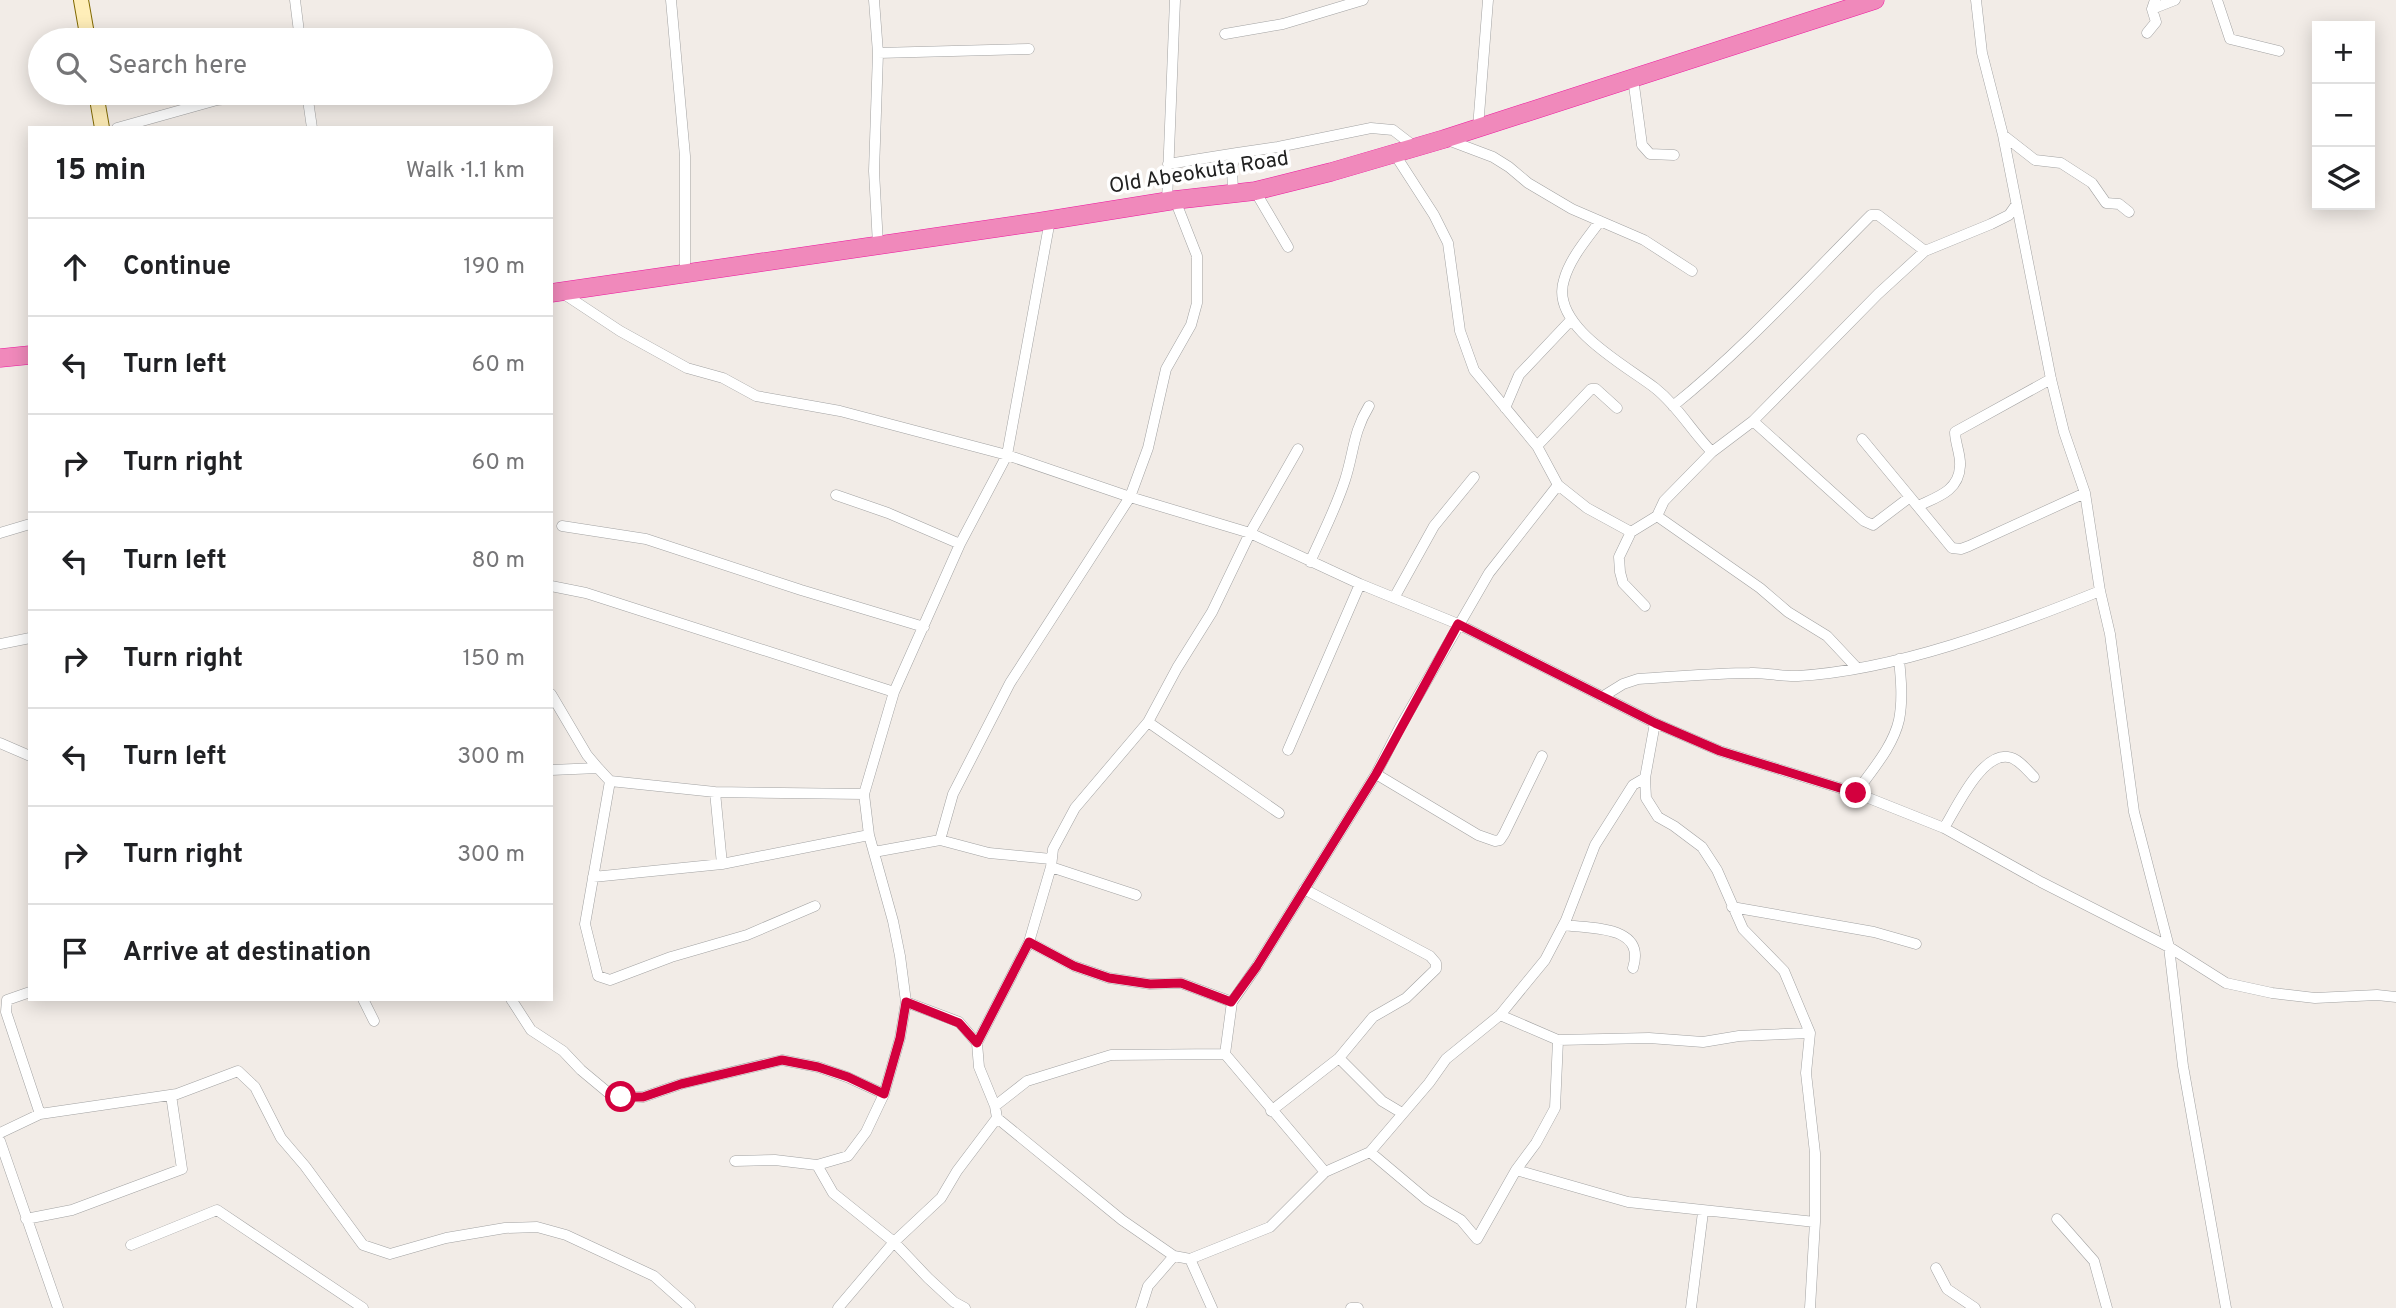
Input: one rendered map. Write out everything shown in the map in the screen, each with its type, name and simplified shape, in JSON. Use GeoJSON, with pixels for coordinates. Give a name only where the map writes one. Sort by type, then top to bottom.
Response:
{"type":"FeatureCollection","features":[{"type":"Feature","properties":{"kind":"highway","name":"Old Abeokuta Road"},"geometry":{"type":"LineString","coordinates":[[556,292],[1171,201],[1255,191],[1444,139],[1874,0]]}},
{"type":"Feature","properties":{"kind":"highway"},"geometry":{"type":"LineString","coordinates":[[0,358],[28,355]]}},
{"type":"Feature","properties":{"kind":"street"},"geometry":{"type":"LineString","coordinates":[[81,0],[86,28]]}},
{"type":"Feature","properties":{"kind":"street"},"geometry":{"type":"LineString","coordinates":[[295,0],[298,28]]}},
{"type":"Feature","properties":{"kind":"street"},"geometry":{"type":"LineString","coordinates":[[671,0],[685,156],[685,274]]}},
{"type":"Feature","properties":{"kind":"street"},"geometry":{"type":"LineString","coordinates":[[874,0],[878,53],[874,171],[878,245]]}},
{"type":"Feature","properties":{"kind":"street"},"geometry":{"type":"LineString","coordinates":[[940,840],[953,794],[1010,682],[1130,497],[1148,448],[1166,369],[1191,325],[1198,303],[1196,256],[1171,201],[1168,164],[1175,0]]}},
{"type":"Feature","properties":{"kind":"street"},"geometry":{"type":"LineString","coordinates":[[1225,34],[1283,24],[1363,0]]}},
{"type":"Feature","properties":{"kind":"street"},"geometry":{"type":"LineString","coordinates":[[1478,128],[1488,0]]}},
{"type":"Feature","properties":{"kind":"street"},"geometry":{"type":"LineString","coordinates":[[1976,0],[1982,52],[2003,135],[2051,379],[2064,432],[2085,493],[2100,591],[2110,634],[2134,812],[2169,947],[2183,1066],[2226,1308]]}},
{"type":"Feature","properties":{"kind":"street"},"geometry":{"type":"LineString","coordinates":[[2147,33],[2156,22],[2153,4],[2175,0]]}},
{"type":"Feature","properties":{"kind":"street"},"geometry":{"type":"LineString","coordinates":[[2217,0],[2230,39],[2278,51]]}},
{"type":"Feature","properties":{"kind":"street"},"geometry":{"type":"LineString","coordinates":[[878,53],[1029,49]]}},
{"type":"Feature","properties":{"kind":"street"},"geometry":{"type":"LineString","coordinates":[[1633,78],[1642,145],[1650,154],[1674,155]]}},
{"type":"Feature","properties":{"kind":"street"},"geometry":{"type":"LineString","coordinates":[[123,126],[199,105]]}},
{"type":"Feature","properties":{"kind":"street"},"geometry":{"type":"LineString","coordinates":[[309,105],[312,126]]}},
{"type":"Feature","properties":{"kind":"street"},"geometry":{"type":"LineString","coordinates":[[1168,164],[1278,147],[1371,128],[1393,130],[1415,147]]}},
{"type":"Feature","properties":{"kind":"street"},"geometry":{"type":"LineString","coordinates":[[2003,135],[2035,160],[2061,163],[2092,183],[2106,204],[2119,204],[2129,212]]}},
{"type":"Feature","properties":{"kind":"street"},"geometry":{"type":"LineString","coordinates":[[1444,139],[1493,157],[1528,183],[1573,209],[1644,240],[1692,271]]}},
{"type":"Feature","properties":{"kind":"street"},"geometry":{"type":"LineString","coordinates":[[1233,193],[1231,166],[1237,153]]}},
{"type":"Feature","properties":{"kind":"street"},"geometry":{"type":"LineString","coordinates":[[1394,153],[1434,215],[1448,243],[1460,331],[1474,370],[1537,446],[1558,485],[1587,508],[1630,532]]}},
{"type":"Feature","properties":{"kind":"street"},"geometry":{"type":"LineString","coordinates":[[1255,191],[1288,247]]}},
{"type":"Feature","properties":{"kind":"street"},"geometry":{"type":"LineString","coordinates":[[1645,606],[1623,583],[1620,572],[1619,557],[1630,532],[1657,516],[1664,501],[1712,452],[1753,421],[1878,294],[1925,251],[2009,215],[2016,205]]}},
{"type":"Feature","properties":{"kind":"street"},"geometry":{"type":"LineString","coordinates":[[1674,406],[1718,370],[1871,215],[1878,215],[1925,251]]}},
{"type":"Feature","properties":{"kind":"street"},"geometry":{"type":"LineString","coordinates":[[735,1161],[775,1160],[817,1165],[848,1156],[866,1132],[884,1094],[900,1038],[906,1002],[893,921],[869,835],[864,794],[894,692],[960,544],[1007,455],[1050,220]]}},
{"type":"Feature","properties":{"kind":"street"},"geometry":{"type":"LineString","coordinates":[[1600,221],[1570,264],[1562,283],[1571,320],[1604,353],[1656,388],[1712,452]]}},
{"type":"Feature","properties":{"kind":"street"},"geometry":{"type":"LineString","coordinates":[[556,292],[687,368],[723,379],[756,396],[840,411],[1007,455],[1130,497],[1250,533],[1360,584],[1458,624],[1655,723],[1720,751],[1856,793],[1944,828],[2169,947],[2226,983],[2315,998],[2377,995],[2396,997]]}},
{"type":"Feature","properties":{"kind":"street"},"geometry":{"type":"LineString","coordinates":[[1504,408],[1519,375],[1571,320]]}},
{"type":"Feature","properties":{"kind":"street"},"geometry":{"type":"LineString","coordinates":[[1919,506],[1950,491],[1954,484],[1960,466],[1955,432],[2051,379]]}},
{"type":"Feature","properties":{"kind":"street"},"geometry":{"type":"LineString","coordinates":[[1537,446],[1591,389],[1596,389],[1617,408]]}},
{"type":"Feature","properties":{"kind":"street"},"geometry":{"type":"LineString","coordinates":[[1310,562],[1344,484],[1351,462],[1353,442],[1369,406]]}},
{"type":"Feature","properties":{"kind":"street"},"geometry":{"type":"LineString","coordinates":[[1753,421],[1864,521],[1873,525],[1910,497]]}},
{"type":"Feature","properties":{"kind":"street"},"geometry":{"type":"LineString","coordinates":[[1862,439],[1952,548],[1961,549],[2085,493]]}},
{"type":"Feature","properties":{"kind":"street"},"geometry":{"type":"LineString","coordinates":[[1298,449],[1250,533],[1212,612],[1148,722],[1074,808],[1053,849],[1029,942],[977,1043],[979,1067],[995,1106],[997,1118],[1122,1220],[1174,1256],[1189,1259],[1270,1227],[1325,1172],[1370,1152],[1446,1059],[1500,1015],[1545,960],[1564,925],[1595,845],[1633,785],[1645,778]]}},
{"type":"Feature","properties":{"kind":"street"},"geometry":{"type":"LineString","coordinates":[[1394,598],[1434,526],[1474,477]]}},
{"type":"Feature","properties":{"kind":"street"},"geometry":{"type":"LineString","coordinates":[[1325,1172],[1225,1054],[1231,1002],[1257,966],[1376,774],[1489,573],[1558,485]]}},
{"type":"Feature","properties":{"kind":"street"},"geometry":{"type":"LineString","coordinates":[[836,495],[888,513],[960,544]]}},
{"type":"Feature","properties":{"kind":"street"},"geometry":{"type":"LineString","coordinates":[[1657,516],[1760,588],[1788,612],[1827,636],[1857,668]]}},
{"type":"Feature","properties":{"kind":"street"},"geometry":{"type":"LineString","coordinates":[[0,533],[28,525]]}},
{"type":"Feature","properties":{"kind":"street"},"geometry":{"type":"LineString","coordinates":[[562,526],[646,539],[924,627]]}},
{"type":"Feature","properties":{"kind":"street"},"geometry":{"type":"LineString","coordinates":[[1288,750],[1360,584]]}},
{"type":"Feature","properties":{"kind":"street"},"geometry":{"type":"LineString","coordinates":[[553,586],[586,593],[894,692]]}},
{"type":"Feature","properties":{"kind":"street"},"geometry":{"type":"LineString","coordinates":[[1602,697],[1623,684],[1638,679],[1753,673],[1798,676],[1857,668],[1899,659],[2028,620],[2100,591]]}},
{"type":"Feature","properties":{"kind":"street"},"geometry":{"type":"LineString","coordinates":[[0,644],[28,638]]}},
{"type":"Feature","properties":{"kind":"street"},"geometry":{"type":"LineString","coordinates":[[1856,793],[1892,739],[1899,720],[1902,690],[1899,659]]}},
{"type":"Feature","properties":{"kind":"street"},"geometry":{"type":"LineString","coordinates":[[553,697],[587,755],[610,781],[715,792],[864,794]]}},
{"type":"Feature","properties":{"kind":"street"},"geometry":{"type":"LineString","coordinates":[[1148,722],[1279,813]]}},
{"type":"Feature","properties":{"kind":"street"},"geometry":{"type":"LineString","coordinates":[[1655,723],[1645,778],[1646,798],[1658,817],[1674,825],[1702,847],[1717,870],[1743,929],[1784,971],[1810,1033],[1806,1073],[1815,1153],[1815,1222],[1810,1308]]}},
{"type":"Feature","properties":{"kind":"street"},"geometry":{"type":"LineString","coordinates":[[0,743],[28,755]]}},
{"type":"Feature","properties":{"kind":"street"},"geometry":{"type":"LineString","coordinates":[[1376,774],[1478,835],[1495,841],[1500,840],[1504,834],[1542,756]]}},
{"type":"Feature","properties":{"kind":"street"},"geometry":{"type":"LineString","coordinates":[[1944,828],[1979,771],[1997,758],[2009,757],[2034,776]]}},
{"type":"Feature","properties":{"kind":"street"},"geometry":{"type":"LineString","coordinates":[[553,770],[598,768]]}},
{"type":"Feature","properties":{"kind":"street"},"geometry":{"type":"LineString","coordinates":[[610,781],[585,924],[598,976],[610,980],[671,957],[747,935],[815,906]]}},
{"type":"Feature","properties":{"kind":"street"},"geometry":{"type":"LineString","coordinates":[[715,792],[722,863]]}},
{"type":"Feature","properties":{"kind":"street"},"geometry":{"type":"LineString","coordinates":[[593,877],[722,863],[869,835]]}},
{"type":"Feature","properties":{"kind":"street"},"geometry":{"type":"LineString","coordinates":[[874,852],[940,840],[989,853],[1051,863],[1136,895]]}},
{"type":"Feature","properties":{"kind":"street"},"geometry":{"type":"LineString","coordinates":[[1271,1111],[1339,1058],[1373,1017],[1406,998],[1436,969],[1436,963],[1430,956],[1304,889]]}},
{"type":"Feature","properties":{"kind":"street"},"geometry":{"type":"LineString","coordinates":[[1732,907],[1874,932],[1916,944]]}},
{"type":"Feature","properties":{"kind":"street"},"geometry":{"type":"LineString","coordinates":[[1564,925],[1617,932],[1631,940],[1637,955],[1633,968]]}},
{"type":"Feature","properties":{"kind":"street"},"geometry":{"type":"LineString","coordinates":[[1029,942],[1074,966],[1109,978],[1150,984],[1181,983],[1231,1002]]}},
{"type":"Feature","properties":{"kind":"street"},"geometry":{"type":"LineString","coordinates":[[28,993],[6,1000],[6,1012],[40,1114]]}},
{"type":"Feature","properties":{"kind":"street"},"geometry":{"type":"LineString","coordinates":[[364,1001],[374,1021]]}},
{"type":"Feature","properties":{"kind":"street"},"geometry":{"type":"LineString","coordinates":[[512,1001],[531,1030],[563,1051],[611,1095],[643,1097],[681,1084],[782,1060],[818,1067],[848,1077],[884,1094]]}},
{"type":"Feature","properties":{"kind":"street"},"geometry":{"type":"LineString","coordinates":[[906,1002],[959,1023],[977,1043]]}},
{"type":"Feature","properties":{"kind":"street"},"geometry":{"type":"LineString","coordinates":[[1500,1015],[1558,1040],[1649,1038],[1703,1042],[1739,1036],[1810,1033]]}},
{"type":"Feature","properties":{"kind":"street"},"geometry":{"type":"LineString","coordinates":[[1370,1152],[1427,1200],[1461,1220],[1477,1240],[1555,1108],[1558,1040]]}},
{"type":"Feature","properties":{"kind":"street"},"geometry":{"type":"LineString","coordinates":[[995,1106],[1027,1081],[1111,1055],[1225,1054]]}},
{"type":"Feature","properties":{"kind":"street"},"geometry":{"type":"LineString","coordinates":[[1339,1058],[1382,1101],[1402,1113]]}},
{"type":"Feature","properties":{"kind":"street"},"geometry":{"type":"LineString","coordinates":[[0,1133],[40,1114],[171,1096],[238,1071],[255,1087],[281,1138],[306,1166],[363,1245],[390,1254],[446,1238],[505,1228],[537,1227],[566,1235],[654,1276],[690,1308]]}},
{"type":"Feature","properties":{"kind":"street"},"geometry":{"type":"LineString","coordinates":[[26,1219],[72,1210],[182,1168],[171,1096]]}},
{"type":"Feature","properties":{"kind":"street"},"geometry":{"type":"LineString","coordinates":[[838,1308],[894,1242],[942,1198],[957,1171],[997,1118]]}},
{"type":"Feature","properties":{"kind":"street"},"geometry":{"type":"LineString","coordinates":[[0,1141],[60,1308]]}},
{"type":"Feature","properties":{"kind":"street"},"geometry":{"type":"LineString","coordinates":[[817,1165],[833,1193],[894,1242],[928,1278],[954,1302],[965,1308]]}},
{"type":"Feature","properties":{"kind":"street"},"geometry":{"type":"LineString","coordinates":[[1516,1170],[1628,1202],[1815,1222]]}},
{"type":"Feature","properties":{"kind":"street"},"geometry":{"type":"LineString","coordinates":[[131,1245],[217,1210],[363,1308]]}},
{"type":"Feature","properties":{"kind":"street"},"geometry":{"type":"LineString","coordinates":[[1692,1308],[1703,1212]]}},
{"type":"Feature","properties":{"kind":"street"},"geometry":{"type":"LineString","coordinates":[[2057,1219],[2094,1261],[2107,1308]]}},
{"type":"Feature","properties":{"kind":"street"},"geometry":{"type":"LineString","coordinates":[[1141,1308],[1148,1286],[1174,1256]]}},
{"type":"Feature","properties":{"kind":"street"},"geometry":{"type":"LineString","coordinates":[[1189,1259],[1212,1308]]}},
{"type":"Feature","properties":{"kind":"street"},"geometry":{"type":"LineString","coordinates":[[1936,1268],[1947,1289],[1975,1308]]}},
{"type":"Feature","properties":{"kind":"street"},"geometry":{"type":"LineString","coordinates":[[1351,1308],[1358,1308]]}},
{"type":"Feature","properties":{"kind":"route"},"geometry":{"type":"LineString","coordinates":[[621,1097],[643,1097],[681,1084],[782,1060],[818,1067],[848,1077],[884,1094],[900,1038],[906,1002],[959,1023],[977,1043],[1029,942],[1074,966],[1109,978],[1150,984],[1181,983],[1231,1002],[1257,966],[1376,774],[1458,624],[1655,723],[1720,751],[1856,793]]}}]}
